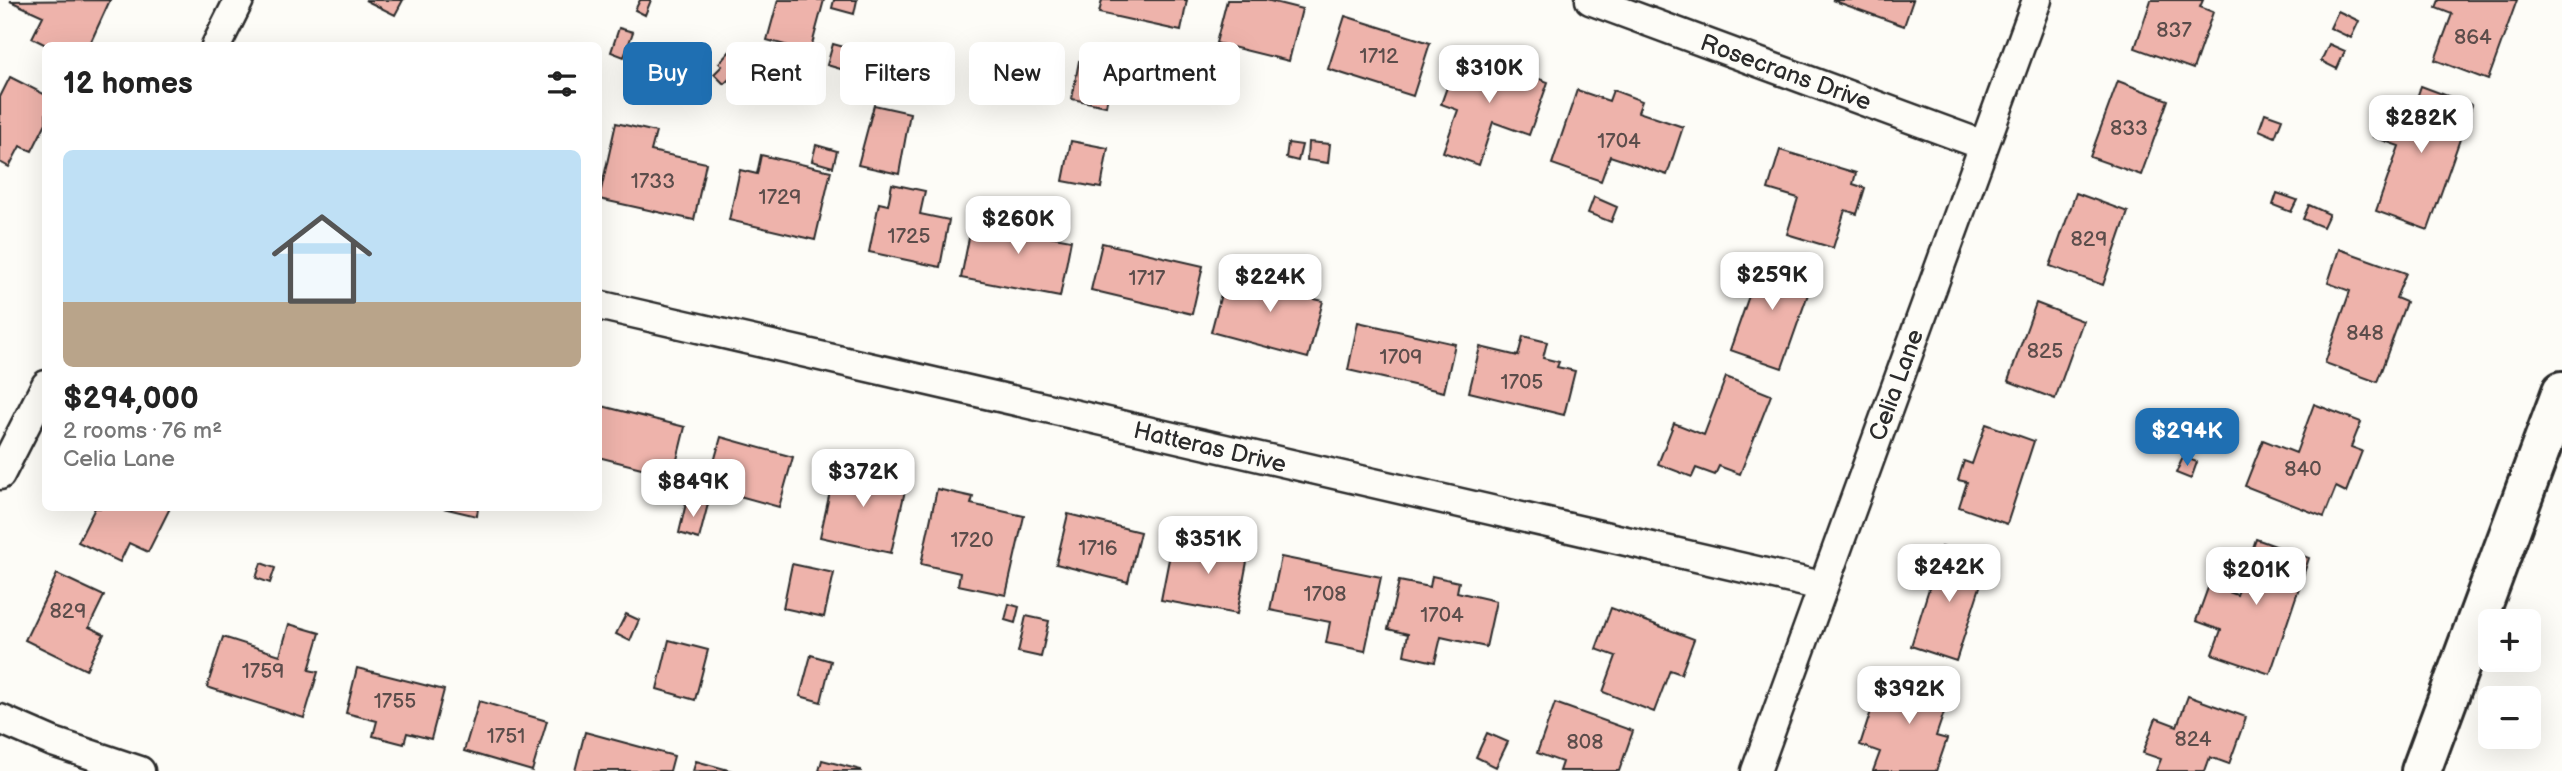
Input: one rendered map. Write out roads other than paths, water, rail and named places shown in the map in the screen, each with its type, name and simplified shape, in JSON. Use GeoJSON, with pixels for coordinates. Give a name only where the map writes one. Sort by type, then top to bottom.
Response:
{"type":"FeatureCollection","features":[{"type":"Feature","properties":{"kind":"main road"},"geometry":{"type":"LineString","coordinates":[[2421,771],[2562,391]]}},
{"type":"Feature","properties":{"kind":"street"},"geometry":{"type":"LineString","coordinates":[[218,42],[239,0]]}},
{"type":"Feature","properties":{"kind":"street","name":"Rosecrans Drive"},"geometry":{"type":"LineString","coordinates":[[1590,0],[1983,145]]}},
{"type":"Feature","properties":{"kind":"street","name":"Celia Lane"},"geometry":{"type":"LineString","coordinates":[[1756,771],[2037,0]]}},
{"type":"Feature","properties":{"kind":"street","name":"Hatteras Drive"},"geometry":{"type":"LineString","coordinates":[[602,306],[1822,586]]}},
{"type":"Feature","properties":{"kind":"street"},"geometry":{"type":"LineString","coordinates":[[0,475],[42,393]]}},
{"type":"Feature","properties":{"kind":"street"},"geometry":{"type":"LineString","coordinates":[[0,719],[53,742],[140,771]]}}]}
